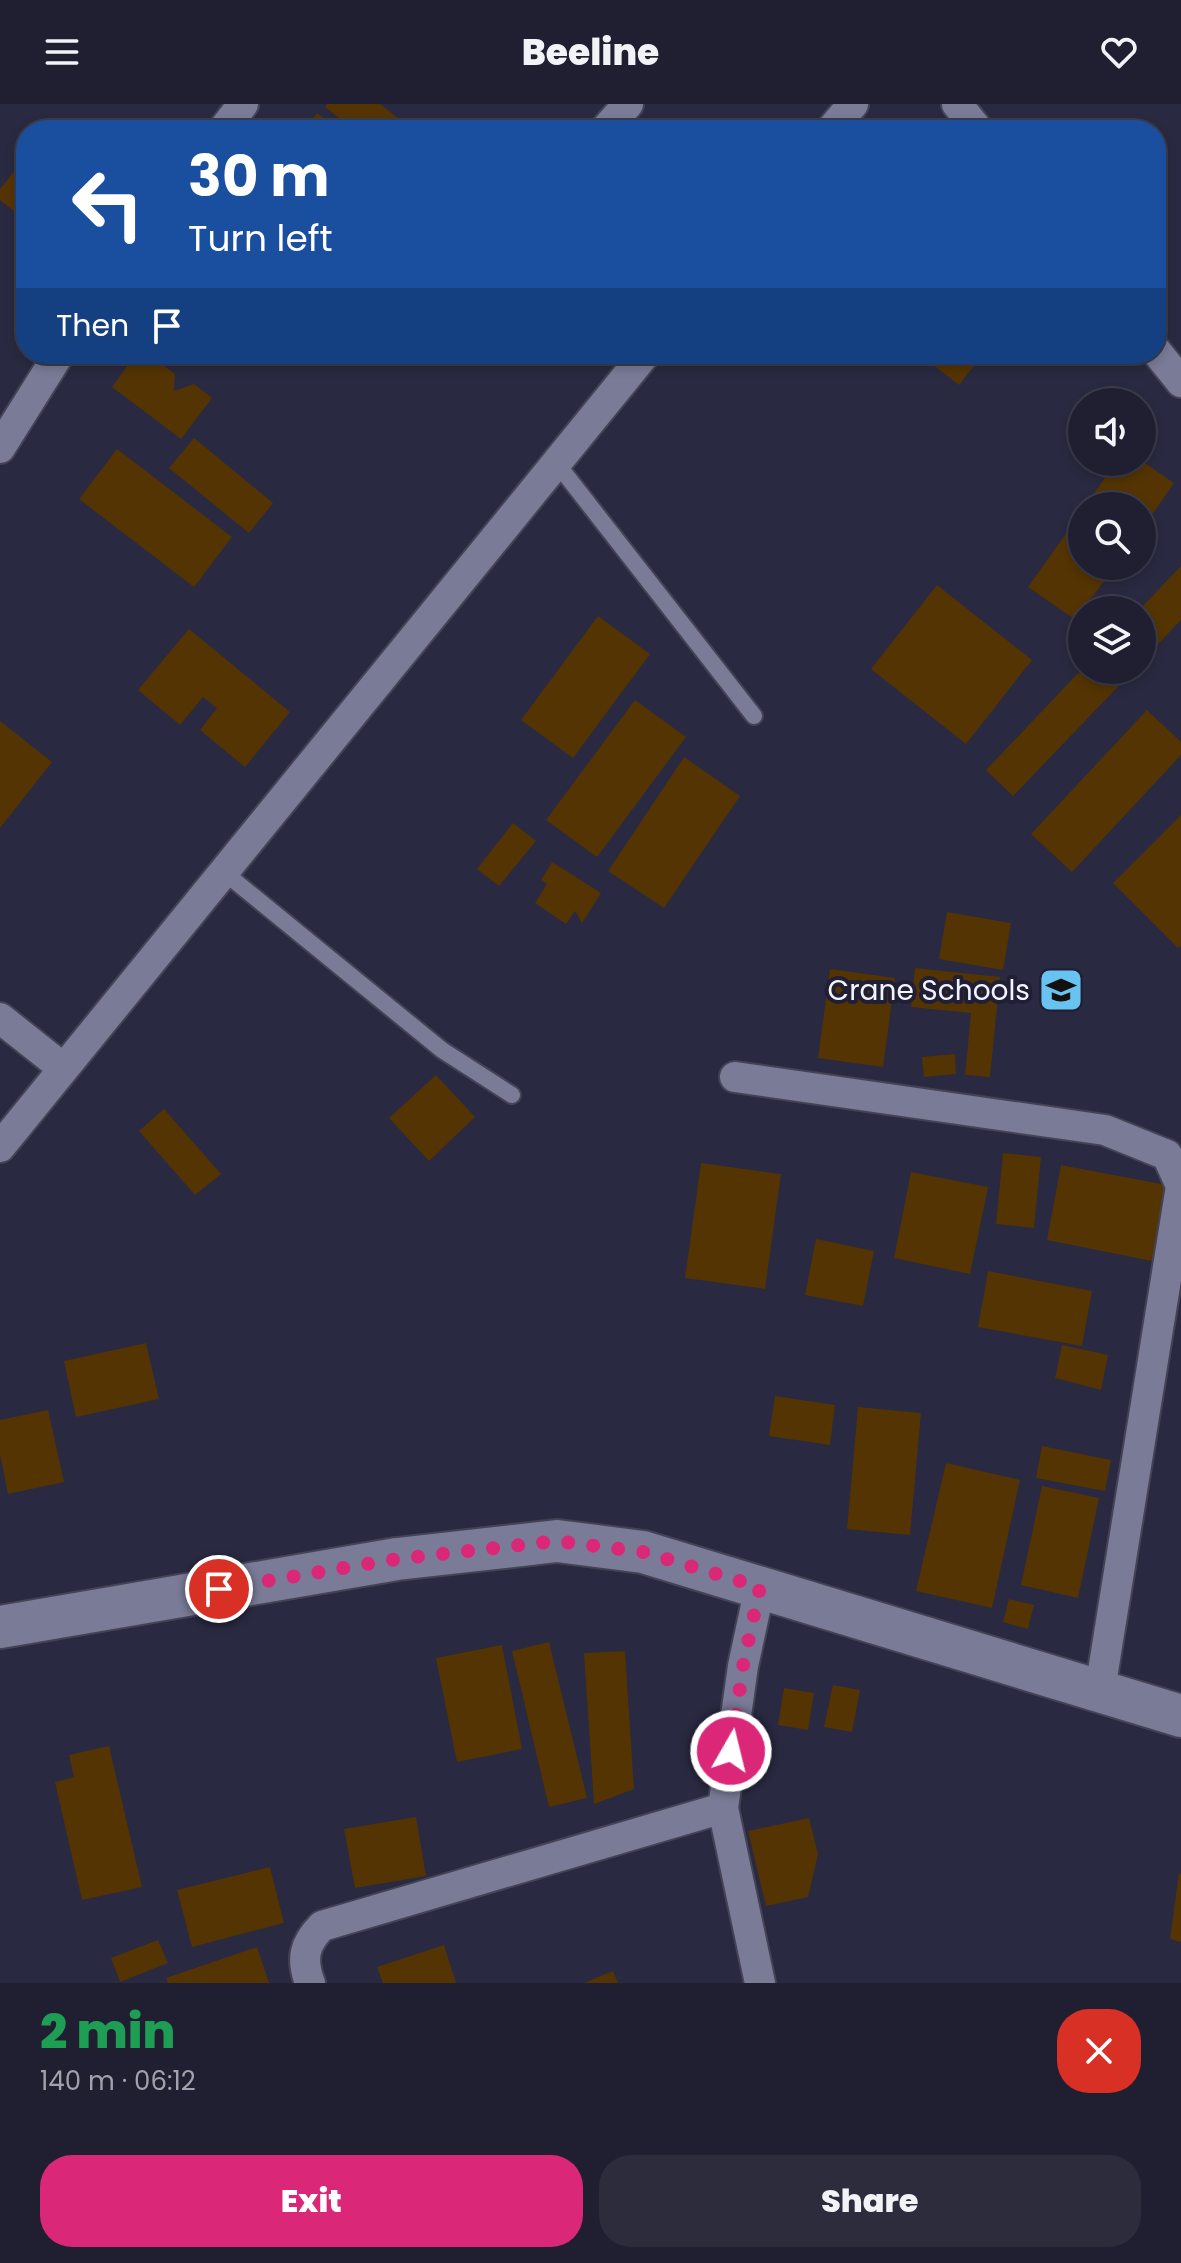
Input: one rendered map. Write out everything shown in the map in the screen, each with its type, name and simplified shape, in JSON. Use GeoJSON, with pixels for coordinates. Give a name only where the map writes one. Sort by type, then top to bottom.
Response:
{"type":"FeatureCollection","features":[{"type":"Feature","properties":{"kind":"street"},"geometry":{"type":"LineString","coordinates":[[231,120],[243,104]]}},
{"type":"Feature","properties":{"kind":"street"},"geometry":{"type":"LineString","coordinates":[[614,120],[628,104]]}},
{"type":"Feature","properties":{"kind":"street"},"geometry":{"type":"LineString","coordinates":[[839,120],[853,104]]}},
{"type":"Feature","properties":{"kind":"street"},"geometry":{"type":"LineString","coordinates":[[957,104],[970,120]]}},
{"type":"Feature","properties":{"kind":"street"},"geometry":{"type":"LineString","coordinates":[[1166,363],[1181,382]]}},
{"type":"Feature","properties":{"kind":"street"},"geometry":{"type":"LineString","coordinates":[[0,448],[53,364]]}},
{"type":"Feature","properties":{"kind":"street"},"geometry":{"type":"LineString","coordinates":[[0,1147],[637,364]]}},
{"type":"Feature","properties":{"kind":"street"},"geometry":{"type":"LineString","coordinates":[[0,1018],[63,1068]]}},
{"type":"Feature","properties":{"kind":"street"},"geometry":{"type":"LineString","coordinates":[[735,1077],[1105,1130],[1167,1155],[1181,1186],[1100,1690]]}},
{"type":"Feature","properties":{"kind":"street"},"geometry":{"type":"LineString","coordinates":[[0,1627],[397,1559],[557,1541],[643,1552],[1181,1716]]}},
{"type":"Feature","properties":{"kind":"street"},"geometry":{"type":"LineString","coordinates":[[760,1587],[743,1666],[723,1808],[760,1983]]}},
{"type":"Feature","properties":{"kind":"street"},"geometry":{"type":"LineString","coordinates":[[310,1983],[303,1955],[309,1938],[322,1926],[723,1808]]}},
{"type":"Feature","properties":{"kind":"lane"},"geometry":{"type":"LineString","coordinates":[[555,461],[754,716]]}},
{"type":"Feature","properties":{"kind":"lane"},"geometry":{"type":"LineString","coordinates":[[225,873],[442,1050],[512,1095]]}},
{"type":"Feature","properties":{"kind":"building"},"geometry":{"type":"Polygon","coordinates":[[[327,104],[380,104],[400,120],[341,120],[325,107],[327,104]]]}},
{"type":"Feature","properties":{"kind":"building"},"geometry":{"type":"Polygon","coordinates":[[[317,113],[326,120],[312,120],[317,113]]]}},
{"type":"Feature","properties":{"kind":"building"},"geometry":{"type":"Polygon","coordinates":[[[16,169],[14,211],[0,200],[0,189],[16,169]]]}},
{"type":"Feature","properties":{"kind":"building"},"geometry":{"type":"Polygon","coordinates":[[[129,364],[162,364],[175,374],[174,391],[194,384],[212,398],[181,439],[112,387],[129,364]]]}},
{"type":"Feature","properties":{"kind":"building"},"geometry":{"type":"Polygon","coordinates":[[[932,364],[975,364],[959,385],[932,364]]]}},
{"type":"Feature","properties":{"kind":"building"},"geometry":{"type":"Polygon","coordinates":[[[194,438],[273,503],[249,533],[169,468],[194,438]]]}},
{"type":"Feature","properties":{"kind":"building"},"geometry":{"type":"Polygon","coordinates":[[[117,449],[232,537],[194,587],[79,499],[117,449]]]}},
{"type":"Feature","properties":{"kind":"building"},"geometry":{"type":"Polygon","coordinates":[[[1156,471],[1174,483],[1156,509],[1156,492],[1095,492],[1106,476],[1156,476],[1156,471]]]}},
{"type":"Feature","properties":{"kind":"building"},"geometry":{"type":"Polygon","coordinates":[[[1068,531],[1068,580],[1105,580],[1093,596],[1068,596],[1068,615],[1028,587],[1068,531]]]}},
{"type":"Feature","properties":{"kind":"building"},"geometry":{"type":"Polygon","coordinates":[[[1181,566],[1181,620],[1156,646],[1156,596],[1152,596],[1181,566]]]}},
{"type":"Feature","properties":{"kind":"building"},"geometry":{"type":"Polygon","coordinates":[[[937,585],[1032,660],[966,744],[871,669],[937,585]]]}},
{"type":"Feature","properties":{"kind":"building"},"geometry":{"type":"Polygon","coordinates":[[[598,616],[650,654],[573,758],[521,720],[598,616]]]}},
{"type":"Feature","properties":{"kind":"building"},"geometry":{"type":"Polygon","coordinates":[[[189,629],[290,712],[245,767],[200,730],[217,708],[203,697],[180,725],[138,690],[189,629]]]}},
{"type":"Feature","properties":{"kind":"building"},"geometry":{"type":"Polygon","coordinates":[[[1068,684],[1121,684],[1013,796],[986,770],[1068,684]]]}},
{"type":"Feature","properties":{"kind":"building"},"geometry":{"type":"Polygon","coordinates":[[[635,700],[686,737],[597,857],[546,820],[635,700]]]}},
{"type":"Feature","properties":{"kind":"building"},"geometry":{"type":"Polygon","coordinates":[[[1147,710],[1181,742],[1181,755],[1072,872],[1031,834],[1147,710]]]}},
{"type":"Feature","properties":{"kind":"building"},"geometry":{"type":"Polygon","coordinates":[[[0,721],[52,762],[0,828],[0,721]]]}},
{"type":"Feature","properties":{"kind":"building"},"geometry":{"type":"Polygon","coordinates":[[[684,757],[740,796],[664,908],[608,871],[684,757]]]}},
{"type":"Feature","properties":{"kind":"building"},"geometry":{"type":"Polygon","coordinates":[[[1181,815],[1181,946],[1178,948],[1113,883],[1181,815]]]}},
{"type":"Feature","properties":{"kind":"building"},"geometry":{"type":"Polygon","coordinates":[[[513,823],[536,841],[499,886],[477,869],[513,823]]]}},
{"type":"Feature","properties":{"kind":"building"},"geometry":{"type":"Polygon","coordinates":[[[552,862],[601,893],[582,923],[575,911],[566,924],[535,903],[547,884],[541,880],[552,862]]]}},
{"type":"Feature","properties":{"kind":"building"},"geometry":{"type":"Polygon","coordinates":[[[947,912],[1011,923],[1003,970],[939,959],[947,912]]]}},
{"type":"Feature","properties":{"kind":"building"},"geometry":{"type":"Polygon","coordinates":[[[915,968],[1000,977],[990,1077],[965,1075],[971,1013],[911,1007],[915,968]]]}},
{"type":"Feature","properties":{"kind":"building"},"geometry":{"type":"Polygon","coordinates":[[[830,969],[895,978],[883,1067],[818,1058],[830,969]]]}},
{"type":"Feature","properties":{"kind":"building"},"geometry":{"type":"Polygon","coordinates":[[[955,1054],[956,1074],[924,1077],[922,1057],[955,1054]]]}},
{"type":"Feature","properties":{"kind":"building"},"geometry":{"type":"Polygon","coordinates":[[[436,1075],[475,1117],[429,1161],[389,1118],[436,1075]]]}},
{"type":"Feature","properties":{"kind":"building"},"geometry":{"type":"Polygon","coordinates":[[[164,1109],[221,1174],[195,1195],[139,1131],[164,1109]]]}},
{"type":"Feature","properties":{"kind":"building"},"geometry":{"type":"Polygon","coordinates":[[[1003,1153],[1041,1157],[1034,1228],[996,1224],[1003,1153]]]}},
{"type":"Feature","properties":{"kind":"building"},"geometry":{"type":"Polygon","coordinates":[[[701,1163],[781,1174],[765,1289],[685,1278],[701,1163]]]}},
{"type":"Feature","properties":{"kind":"building"},"geometry":{"type":"Polygon","coordinates":[[[1061,1165],[1166,1185],[1152,1261],[1047,1240],[1061,1165]]]}},
{"type":"Feature","properties":{"kind":"building"},"geometry":{"type":"Polygon","coordinates":[[[911,1172],[988,1187],[970,1274],[894,1258],[911,1172]]]}},
{"type":"Feature","properties":{"kind":"building"},"geometry":{"type":"Polygon","coordinates":[[[816,1239],[874,1251],[863,1306],[805,1295],[816,1239]]]}},
{"type":"Feature","properties":{"kind":"building"},"geometry":{"type":"Polygon","coordinates":[[[988,1271],[1092,1291],[1082,1346],[978,1327],[988,1271]]]}},
{"type":"Feature","properties":{"kind":"building"},"geometry":{"type":"Polygon","coordinates":[[[146,1343],[159,1399],[76,1417],[64,1361],[146,1343]]]}},
{"type":"Feature","properties":{"kind":"building"},"geometry":{"type":"Polygon","coordinates":[[[1062,1345],[1108,1355],[1101,1390],[1055,1378],[1062,1345]]]}},
{"type":"Feature","properties":{"kind":"building"},"geometry":{"type":"Polygon","coordinates":[[[775,1396],[835,1405],[830,1445],[769,1436],[775,1396]]]}},
{"type":"Feature","properties":{"kind":"building"},"geometry":{"type":"Polygon","coordinates":[[[858,1407],[921,1413],[910,1535],[847,1529],[858,1407]]]}},
{"type":"Feature","properties":{"kind":"building"},"geometry":{"type":"Polygon","coordinates":[[[48,1410],[64,1482],[8,1494],[0,1454],[0,1420],[48,1410]]]}},
{"type":"Feature","properties":{"kind":"building"},"geometry":{"type":"Polygon","coordinates":[[[1042,1446],[1111,1460],[1105,1491],[1036,1478],[1042,1446]]]}},
{"type":"Feature","properties":{"kind":"building"},"geometry":{"type":"Polygon","coordinates":[[[946,1463],[1020,1480],[992,1608],[916,1591],[946,1463]]]}},
{"type":"Feature","properties":{"kind":"building"},"geometry":{"type":"Polygon","coordinates":[[[1042,1486],[1099,1498],[1078,1598],[1021,1585],[1042,1486]]]}},
{"type":"Feature","properties":{"kind":"building"},"geometry":{"type":"Polygon","coordinates":[[[1009,1599],[1034,1605],[1028,1629],[1003,1622],[1009,1599]]]}},
{"type":"Feature","properties":{"kind":"building"},"geometry":{"type":"Polygon","coordinates":[[[549,1642],[587,1798],[549,1807],[512,1651],[549,1642]]]}},
{"type":"Feature","properties":{"kind":"building"},"geometry":{"type":"Polygon","coordinates":[[[502,1645],[522,1749],[457,1762],[436,1658],[502,1645]]]}},
{"type":"Feature","properties":{"kind":"building"},"geometry":{"type":"Polygon","coordinates":[[[625,1651],[634,1789],[594,1804],[584,1653],[625,1651]]]}},
{"type":"Feature","properties":{"kind":"building"},"geometry":{"type":"Polygon","coordinates":[[[833,1685],[860,1690],[852,1732],[824,1727],[833,1685]]]}},
{"type":"Feature","properties":{"kind":"building"},"geometry":{"type":"Polygon","coordinates":[[[784,1688],[814,1693],[808,1730],[778,1725],[784,1688]]]}},
{"type":"Feature","properties":{"kind":"building"},"geometry":{"type":"Polygon","coordinates":[[[109,1746],[142,1887],[82,1900],[55,1782],[74,1777],[69,1755],[109,1746]]]}},
{"type":"Feature","properties":{"kind":"building"},"geometry":{"type":"Polygon","coordinates":[[[416,1817],[426,1876],[355,1888],[344,1829],[416,1817]]]}},
{"type":"Feature","properties":{"kind":"building"},"geometry":{"type":"Polygon","coordinates":[[[809,1818],[818,1854],[808,1897],[766,1906],[748,1831],[809,1818]]]}},
{"type":"Feature","properties":{"kind":"building"},"geometry":{"type":"Polygon","coordinates":[[[270,1867],[284,1923],[192,1947],[177,1890],[270,1867]]]}},
{"type":"Feature","properties":{"kind":"building"},"geometry":{"type":"Polygon","coordinates":[[[1181,1874],[1181,1942],[1170,1939],[1181,1874]]]}},
{"type":"Feature","properties":{"kind":"building"},"geometry":{"type":"Polygon","coordinates":[[[158,1940],[168,1963],[120,1982],[111,1958],[158,1940]]]}},
{"type":"Feature","properties":{"kind":"building"},"geometry":{"type":"Polygon","coordinates":[[[444,1945],[456,1983],[383,1983],[377,1967],[444,1945]]]}},
{"type":"Feature","properties":{"kind":"building"},"geometry":{"type":"Polygon","coordinates":[[[257,1947],[269,1983],[168,1983],[166,1978],[257,1947]]]}},
{"type":"Feature","properties":{"kind":"building"},"geometry":{"type":"Polygon","coordinates":[[[613,1971],[618,1983],[584,1983],[613,1971]]]}},
{"type":"Feature","properties":{"kind":"place","name":"Crane Schools"},"geometry":{"type":"Point","coordinates":[1061,990]}},
{"type":"Feature","properties":{"kind":"route"},"geometry":{"type":"LineString","coordinates":[[219,1589],[397,1559],[557,1541],[643,1552],[760,1587],[743,1666],[731,1751]]}}]}
